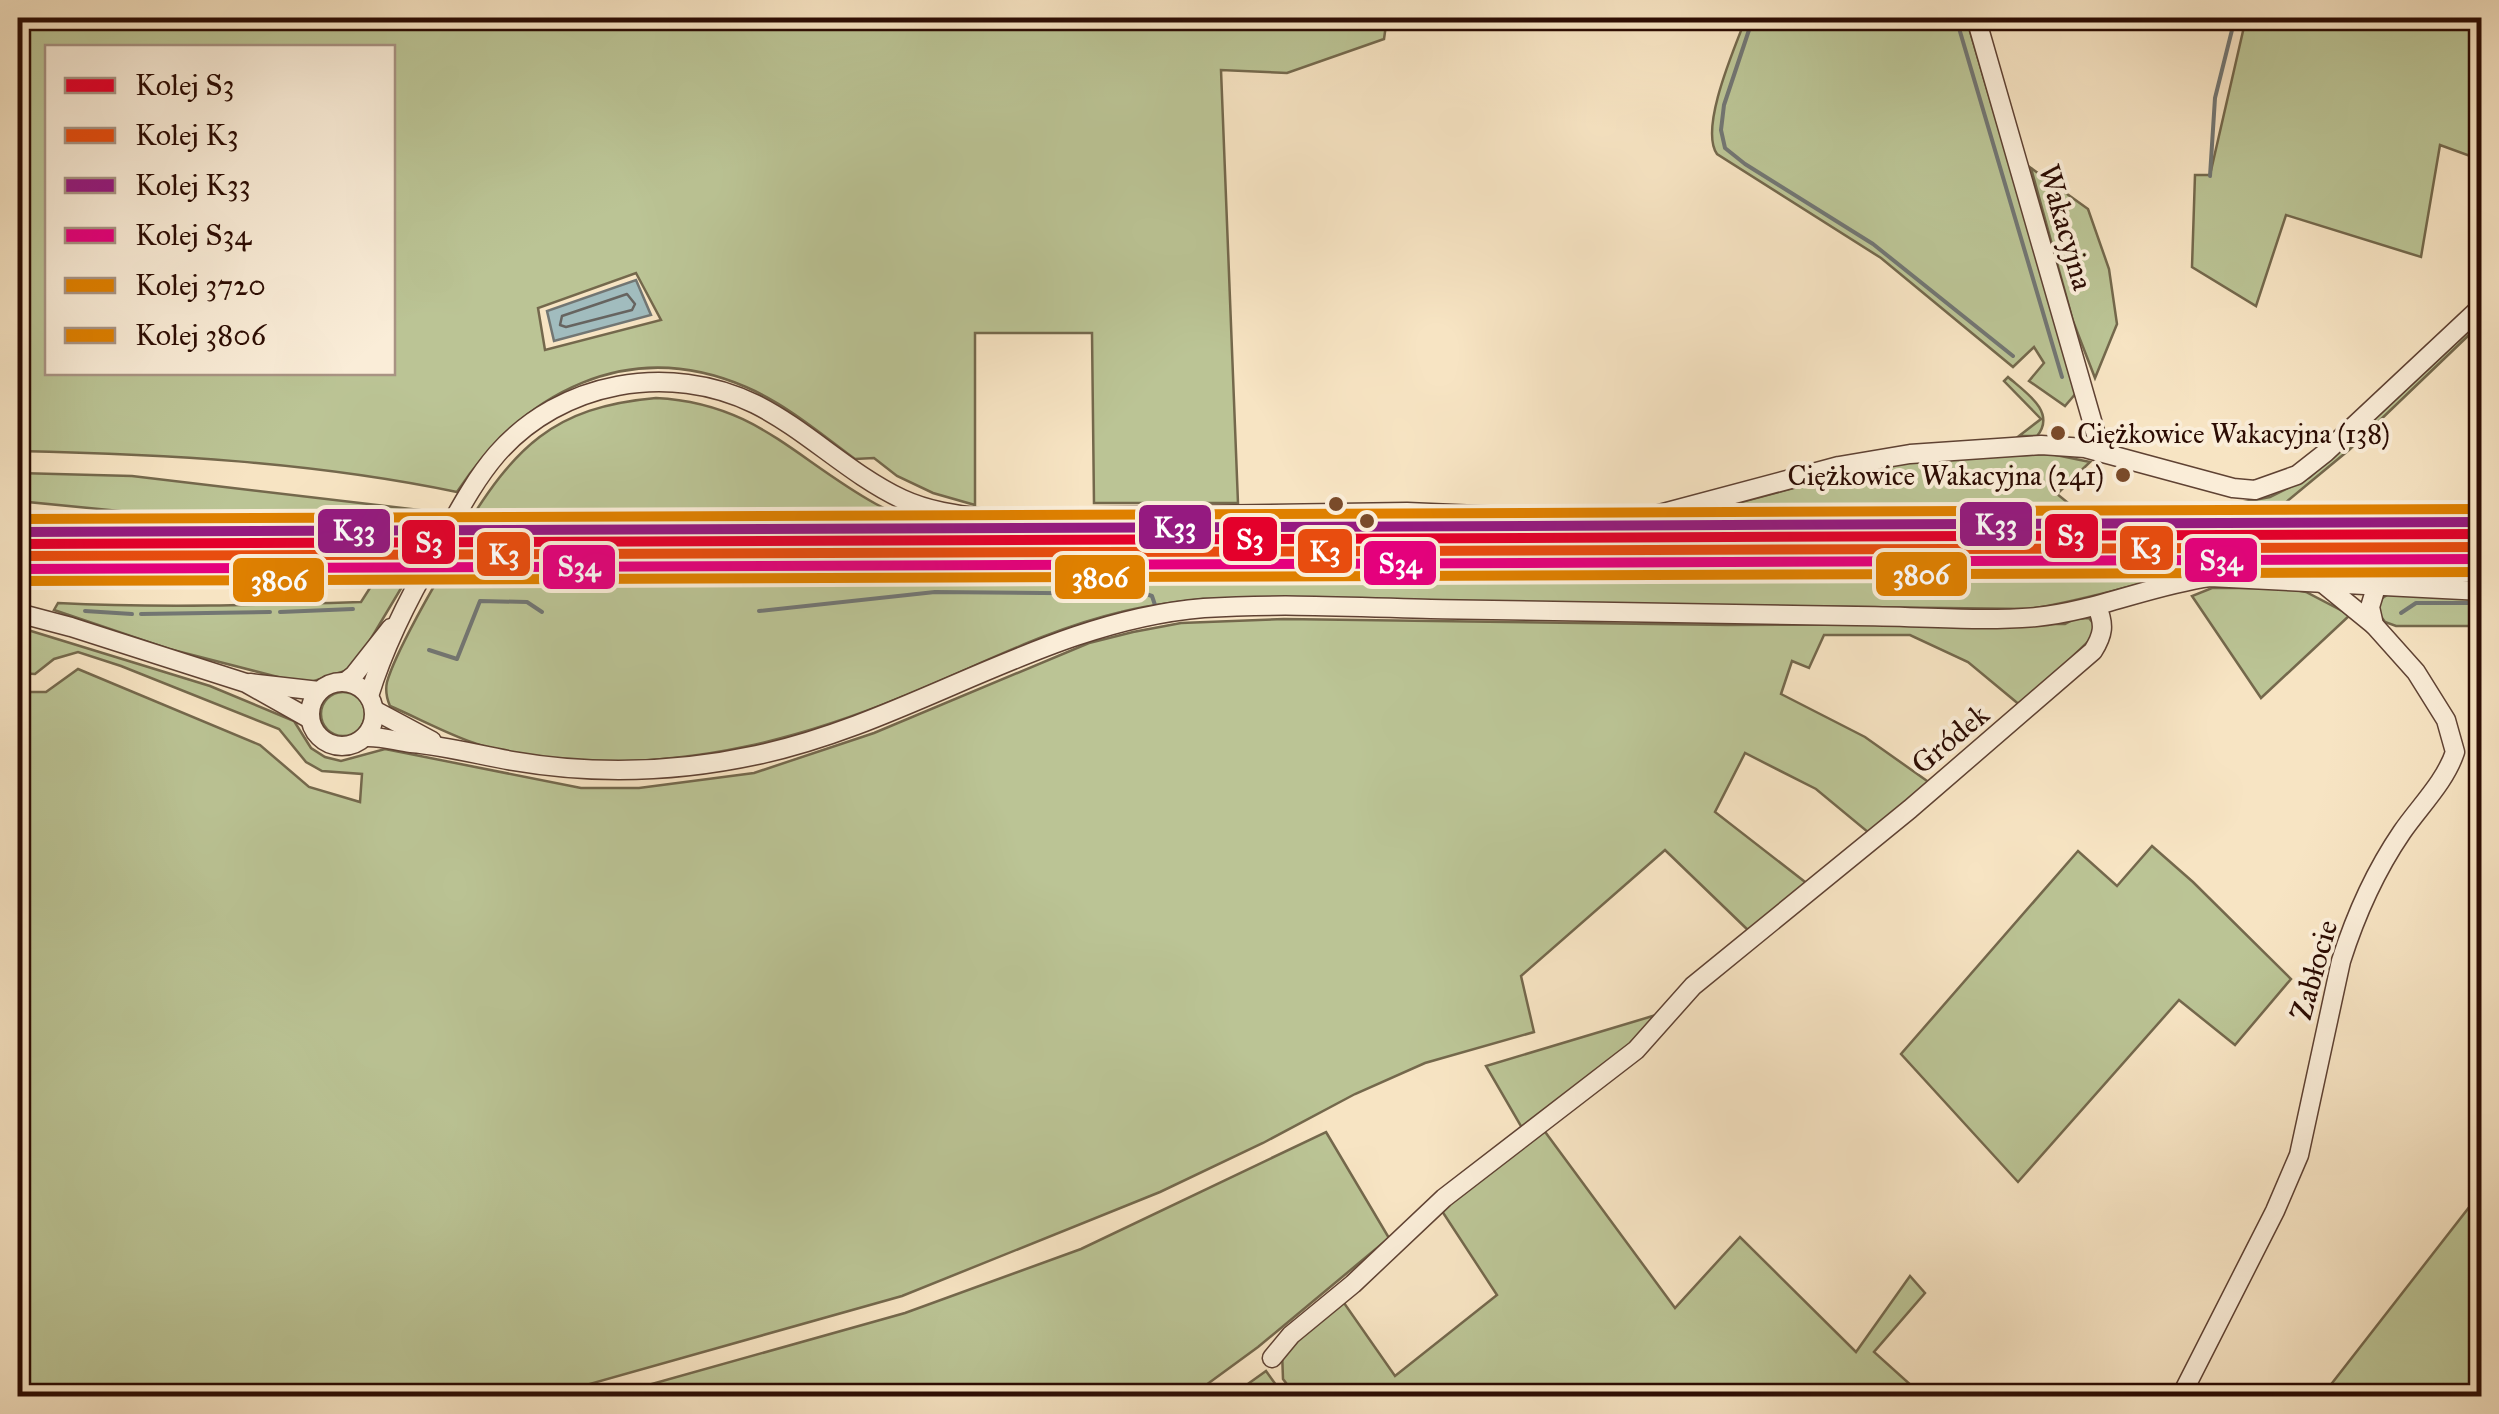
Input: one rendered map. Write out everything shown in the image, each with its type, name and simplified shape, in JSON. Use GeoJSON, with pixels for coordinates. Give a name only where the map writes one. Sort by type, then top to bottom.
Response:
{"type":"FeatureCollection","features":[{"type":"Feature","properties":{"kind":"street","name":"Wakacyjna"},"geometry":{"type":"LineString","coordinates":[[1976,18],[2101,452]]}},
{"type":"Feature","properties":{"kind":"street"},"geometry":{"type":"LineString","coordinates":[[310,718],[313,700],[319,692],[354,674],[395,624],[469,492],[499,452],[538,418],[590,392],[644,382],[695,384],[724,391],[774,414],[905,501],[984,518],[1407,512],[1599,520],[1652,516],[1840,466],[1910,454],[2042,444],[2101,452],[2233,488],[2255,490],[2283,482],[2325,454],[2482,306]]}},
{"type":"Feature","properties":{"kind":"street"},"geometry":{"type":"LineString","coordinates":[[365,737],[436,744],[520,763],[589,770],[652,770],[722,762],[783,749],[847,729],[1035,650],[1103,626],[1198,609],[1278,606],[2034,617],[2097,607],[2173,582],[2234,576],[2482,591]]}},
{"type":"Feature","properties":{"kind":"street"},"geometry":{"type":"LineString","coordinates":[[2320,580],[2374,625]]}},
{"type":"Feature","properties":{"kind":"street"},"geometry":{"type":"LineString","coordinates":[[2374,625],[2370,606],[2377,584]]}},
{"type":"Feature","properties":{"kind":"street","name":"Gródek"},"geometry":{"type":"LineString","coordinates":[[1272,1358],[1291,1334],[1354,1284],[1444,1198],[1636,1050],[1693,986],[1720,968],[2092,652],[2101,638],[2104,622],[2097,607]]}},
{"type":"Feature","properties":{"kind":"street"},"geometry":{"type":"LineString","coordinates":[[18,613],[246,683],[319,692]]}},
{"type":"Feature","properties":{"kind":"street"},"geometry":{"type":"LineString","coordinates":[[246,683],[310,718],[322,739],[332,745],[355,744],[371,730],[372,703],[395,624]]}},
{"type":"Feature","properties":{"kind":"street","name":"Zabłocie"},"geometry":{"type":"LineString","coordinates":[[2181,1396],[2251,1261],[2299,1155],[2350,932],[2390,852],[2445,774],[2455,752],[2446,720],[2416,672],[2374,625]]}},
{"type":"Feature","properties":{"kind":"street"},"geometry":{"type":"LineString","coordinates":[[345,682],[362,688],[372,703],[436,744]]}},
{"type":"Feature","properties":{"kind":"green space"},"geometry":{"type":"Polygon","coordinates":[[[18,18],[1387,18],[1384,39],[1287,73],[1221,70],[1238,503],[1094,503],[1092,333],[975,333],[975,505],[933,493],[897,476],[874,458],[855,459],[789,411],[746,387],[702,373],[660,368],[620,371],[582,383],[546,401],[513,426],[457,492],[348,473],[128,454],[18,451],[18,18]],[[636,273],[538,308],[545,350],[661,320],[636,273]]]}},
{"type":"Feature","properties":{"kind":"green space"},"geometry":{"type":"Polygon","coordinates":[[[1746,18],[1966,18],[2077,392],[2065,406],[2029,381],[2044,363],[2034,347],[2013,367],[1881,258],[1717,154],[1712,126],[1715,107],[1746,18]]]}},
{"type":"Feature","properties":{"kind":"green space"},"geometry":{"type":"Polygon","coordinates":[[[2246,18],[2481,18],[2481,160],[2440,145],[2421,257],[2286,215],[2256,306],[2192,267],[2195,175],[2210,175],[2246,18]]]}},
{"type":"Feature","properties":{"kind":"green space"},"geometry":{"type":"Polygon","coordinates":[[[2031,168],[2088,209],[2109,269],[2117,324],[2095,378],[2073,321],[2031,168]]]}},
{"type":"Feature","properties":{"kind":"green space"},"geometry":{"type":"Polygon","coordinates":[[[2468,329],[2471,333],[2349,450],[2285,503],[2481,503],[2481,524],[2239,528],[2244,502],[2270,497],[2310,477],[2468,329]]]}},
{"type":"Feature","properties":{"kind":"green space"},"geometry":{"type":"Polygon","coordinates":[[[2008,377],[2041,411],[2042,427],[2037,436],[2019,436],[2041,419],[2004,381],[2008,377]]]}},
{"type":"Feature","properties":{"kind":"green space"},"geometry":{"type":"Polygon","coordinates":[[[656,398],[721,410],[773,436],[876,504],[903,516],[950,528],[462,533],[500,477],[540,437],[589,411],[656,398]]]}},
{"type":"Feature","properties":{"kind":"green space"},"geometry":{"type":"Polygon","coordinates":[[[2051,454],[2090,462],[2057,494],[2073,507],[2203,503],[2222,507],[2230,527],[1648,527],[1880,465],[2051,454]]]}},
{"type":"Feature","properties":{"kind":"green space"},"geometry":{"type":"Polygon","coordinates":[[[18,473],[132,476],[445,513],[433,534],[393,533],[391,520],[241,523],[18,501],[18,473]]]}},
{"type":"Feature","properties":{"kind":"green space"},"geometry":{"type":"Polygon","coordinates":[[[2230,551],[2217,570],[2028,609],[1203,599],[1141,607],[1064,629],[825,725],[747,746],[667,759],[585,761],[501,751],[463,739],[390,706],[386,692],[406,637],[451,559],[1906,556],[2230,551]]]}},
{"type":"Feature","properties":{"kind":"green space"},"geometry":{"type":"Polygon","coordinates":[[[2239,551],[2481,551],[2481,580],[2397,579],[2246,568],[2239,551]]]}},
{"type":"Feature","properties":{"kind":"green space"},"geometry":{"type":"Polygon","coordinates":[[[353,561],[311,589],[59,585],[18,589],[18,566],[353,561]]]}},
{"type":"Feature","properties":{"kind":"green space"},"geometry":{"type":"Polygon","coordinates":[[[415,565],[357,662],[348,670],[305,684],[169,649],[54,610],[58,603],[172,606],[361,602],[384,566],[415,565]]]}},
{"type":"Feature","properties":{"kind":"green space"},"geometry":{"type":"Polygon","coordinates":[[[2212,588],[2285,588],[2306,592],[2350,615],[2261,698],[2192,596],[2212,588]]]}},
{"type":"Feature","properties":{"kind":"green space"},"geometry":{"type":"Polygon","coordinates":[[[2390,593],[2481,595],[2481,626],[2396,626],[2385,622],[2377,611],[2381,599],[2390,593]]]}},
{"type":"Feature","properties":{"kind":"green space"},"geometry":{"type":"Polygon","coordinates":[[[2089,618],[2096,627],[2092,638],[2021,706],[1968,662],[1910,635],[1824,635],[1809,668],[1792,661],[1781,694],[1865,737],[1930,783],[1869,833],[1816,789],[1745,753],[1715,812],[1809,885],[1750,932],[1665,850],[1521,976],[1534,1032],[1425,1063],[1160,1192],[902,1296],[561,1392],[562,1396],[18,1396],[18,692],[46,692],[78,669],[260,745],[309,787],[360,802],[362,774],[322,771],[306,762],[279,729],[78,652],[54,659],[35,674],[18,673],[18,627],[210,686],[294,721],[311,748],[325,757],[341,761],[385,749],[581,788],[639,788],[754,773],[874,733],[1089,643],[1181,623],[1284,619],[1727,625],[2065,624],[2089,618]]]}},
{"type":"Feature","properties":{"kind":"green space"},"geometry":{"type":"Polygon","coordinates":[[[343,692],[358,699],[365,714],[358,729],[343,736],[328,729],[321,714],[328,699],[343,692]]]}},
{"type":"Feature","properties":{"kind":"green space"},"geometry":{"type":"Polygon","coordinates":[[[2152,846],[2291,979],[2235,1045],[2179,1000],[2018,1182],[1901,1054],[2078,851],[2117,886],[2152,846]]]}},
{"type":"Feature","properties":{"kind":"green space"},"geometry":{"type":"Polygon","coordinates":[[[1656,1015],[1643,1036],[1522,1128],[1486,1066],[1656,1015]]]}},
{"type":"Feature","properties":{"kind":"green space"},"geometry":{"type":"Polygon","coordinates":[[[1543,1129],[1675,1308],[1740,1237],[1856,1352],[1910,1276],[1925,1293],[1874,1352],[1923,1396],[1296,1396],[1283,1379],[1282,1351],[1342,1300],[1395,1376],[1497,1295],[1440,1208],[1543,1129]]]}},
{"type":"Feature","properties":{"kind":"green space"},"geometry":{"type":"Polygon","coordinates":[[[1326,1132],[1389,1238],[1258,1347],[1191,1396],[609,1396],[905,1313],[1081,1249],[1326,1132]]]}},
{"type":"Feature","properties":{"kind":"green space"},"geometry":{"type":"Polygon","coordinates":[[[2481,1192],[2481,1396],[2322,1396],[2481,1192]]]}},
{"type":"Feature","properties":{"kind":"green space"},"geometry":{"type":"Polygon","coordinates":[[[1266,1371],[1284,1396],[1231,1396],[1266,1371]]]}},
{"type":"Feature","properties":{"kind":"water"},"geometry":{"type":"Polygon","coordinates":[[[636,280],[651,315],[554,341],[547,311],[636,280]]]}},
{"type":"Feature","properties":{"kind":"waterway"},"geometry":{"type":"LineString","coordinates":[[1753,18],[1724,105],[1721,130],[1725,148],[1873,244],[2013,356]]}},
{"type":"Feature","properties":{"kind":"waterway"},"geometry":{"type":"LineString","coordinates":[[1956,18],[2062,377]]}},
{"type":"Feature","properties":{"kind":"waterway"},"geometry":{"type":"LineString","coordinates":[[2210,176],[2215,98],[2235,18]]}},
{"type":"Feature","properties":{"kind":"waterway"},"geometry":{"type":"LineString","coordinates":[[1718,514],[2201,507]]}},
{"type":"Feature","properties":{"kind":"waterway"},"geometry":{"type":"LineString","coordinates":[[2280,508],[2482,509]]}},
{"type":"Feature","properties":{"kind":"waterway"},"geometry":{"type":"LineString","coordinates":[[2265,563],[2482,567]]}},
{"type":"Feature","properties":{"kind":"waterway"},"geometry":{"type":"LineString","coordinates":[[759,611],[935,592],[1146,594],[1152,596],[1155,605]]}},
{"type":"Feature","properties":{"kind":"waterway"},"geometry":{"type":"LineString","coordinates":[[429,650],[457,659],[480,601],[527,602],[542,612]]}},
{"type":"Feature","properties":{"kind":"waterway"},"geometry":{"type":"LineString","coordinates":[[2401,613],[2416,603],[2482,603]]}},
{"type":"Feature","properties":{"kind":"waterway"},"geometry":{"type":"LineString","coordinates":[[280,612],[353,609]]}},
{"type":"Feature","properties":{"kind":"waterway"},"geometry":{"type":"LineString","coordinates":[[85,611],[132,614]]}},
{"type":"Feature","properties":{"kind":"waterway"},"geometry":{"type":"LineString","coordinates":[[141,614],[270,612]]}},
{"type":"Feature","properties":{"kind":"railway"},"geometry":{"type":"LineString","coordinates":[[18,514],[337,539],[427,542]]}},
{"type":"Feature","properties":{"kind":"railway"},"geometry":{"type":"LineString","coordinates":[[18,542],[71,544]]}},
{"type":"Feature","properties":{"kind":"rail line","name":"3720"},"geometry":{"type":"LineString","coordinates":[[18,519],[2482,509]]}},
{"type":"Feature","properties":{"kind":"rail line","name":"K33"},"geometry":{"type":"LineString","coordinates":[[18,532],[2482,522]]}},
{"type":"Feature","properties":{"kind":"rail line","name":"S3"},"geometry":{"type":"LineString","coordinates":[[18,544],[2482,534]]}},
{"type":"Feature","properties":{"kind":"rail line","name":"K3"},"geometry":{"type":"LineString","coordinates":[[18,556],[2482,547]]}},
{"type":"Feature","properties":{"kind":"rail line","name":"S34"},"geometry":{"type":"LineString","coordinates":[[18,569],[2482,559]]}},
{"type":"Feature","properties":{"kind":"rail line","name":"3806"},"geometry":{"type":"LineString","coordinates":[[18,581],[2482,572]]}},
{"type":"Feature","properties":{"kind":"place","name":"Ciężkowice Wakacyjna (138)"},"geometry":{"type":"Point","coordinates":[2058,433]}},
{"type":"Feature","properties":{"kind":"place","name":"Ciężkowice Wakacyjna (241)"},"geometry":{"type":"Point","coordinates":[2123,475]}}]}
